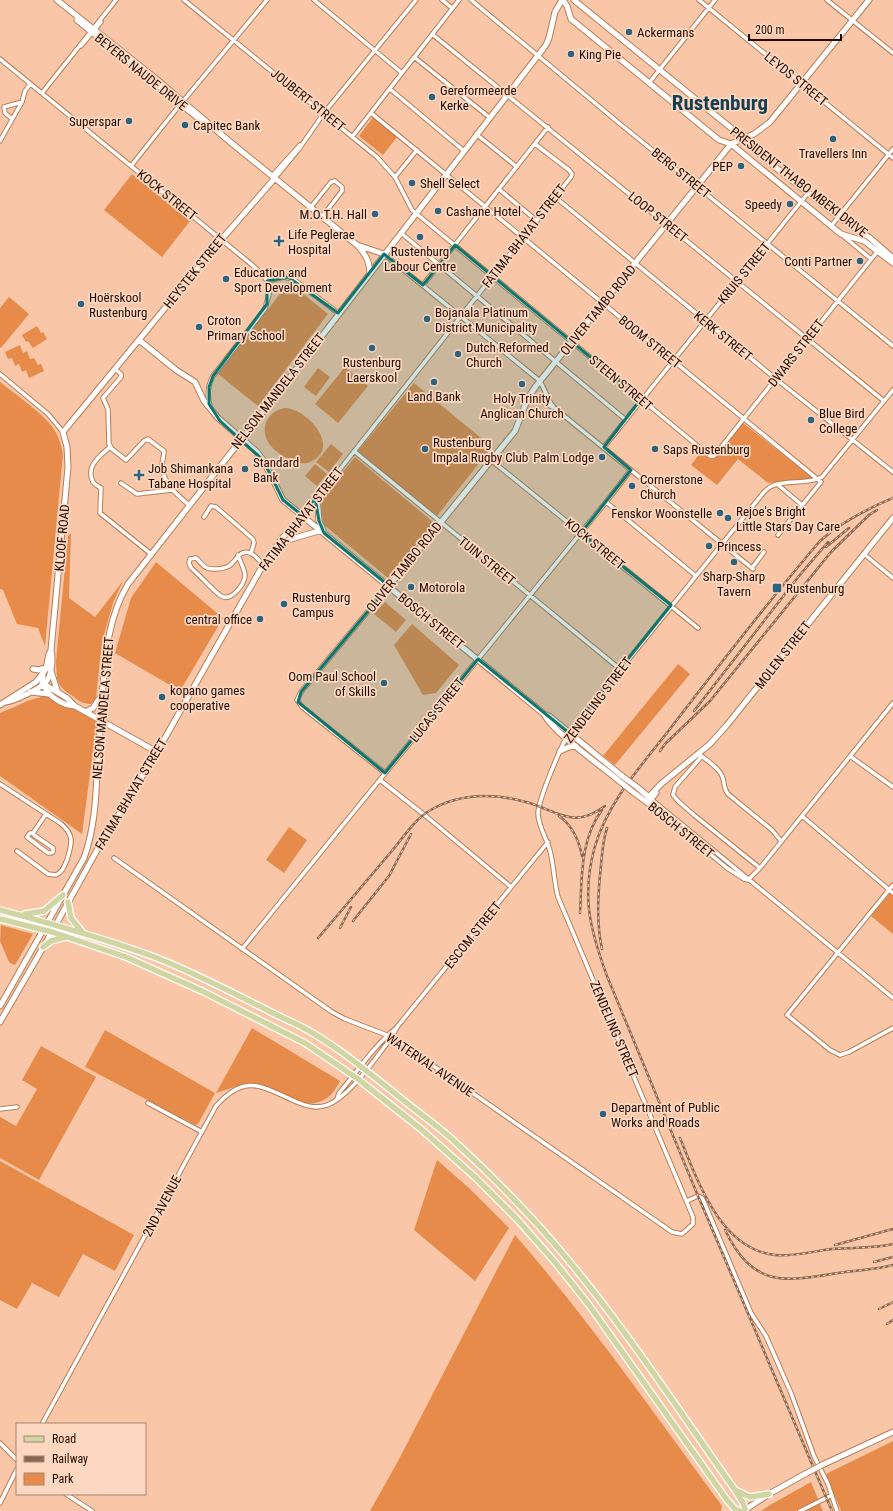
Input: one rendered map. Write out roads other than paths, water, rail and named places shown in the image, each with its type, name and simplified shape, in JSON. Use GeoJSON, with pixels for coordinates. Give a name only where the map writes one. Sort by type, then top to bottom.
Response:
{"type":"FeatureCollection","features":[{"type":"Feature","properties":{"kind":"main road"},"geometry":{"type":"LineString","coordinates":[[18,914],[34,914],[44,911],[63,895]]}},
{"type":"Feature","properties":{"kind":"main road"},"geometry":{"type":"LineString","coordinates":[[68,902],[71,918],[82,933]]}},
{"type":"Feature","properties":{"kind":"main road"},"geometry":{"type":"LineString","coordinates":[[0,910],[48,922],[82,933],[158,959],[209,981],[302,1027],[366,1070],[451,1139],[529,1216],[563,1254],[599,1299],[735,1490],[743,1503],[743,1510],[735,1509],[727,1500],[589,1305],[554,1261],[516,1218],[441,1146],[355,1078],[305,1043],[202,991],[126,957],[52,932],[0,919]]}},
{"type":"Feature","properties":{"kind":"main road"},"geometry":{"type":"LineString","coordinates":[[43,947],[51,941],[68,937]]}},
{"type":"Feature","properties":{"kind":"main road"},"geometry":{"type":"LineString","coordinates":[[735,1490],[750,1497],[769,1494]]}},
{"type":"Feature","properties":{"kind":"main road"},"geometry":{"type":"LineString","coordinates":[[727,1500],[730,1511]]}},
{"type":"Feature","properties":{"kind":"street","name":"BEYERS NAUDE DRIVE"},"geometry":{"type":"LineString","coordinates":[[56,0],[226,140],[357,245],[384,254],[461,316],[540,381],[552,406],[722,544],[753,568],[764,552]]}},
{"type":"Feature","properties":{"kind":"street"},"geometry":{"type":"LineString","coordinates":[[42,93],[117,0]]}},
{"type":"Feature","properties":{"kind":"street","name":"JOUBERT STREET"},"geometry":{"type":"LineString","coordinates":[[184,0],[377,157],[394,177],[410,208],[416,214]]}},
{"type":"Feature","properties":{"kind":"street"},"geometry":{"type":"LineString","coordinates":[[131,166],[267,0]]}},
{"type":"Feature","properties":{"kind":"street"},"geometry":{"type":"LineString","coordinates":[[314,0],[402,73]]}},
{"type":"Feature","properties":{"kind":"street","name":"HEYSTEK STREET"},"geometry":{"type":"LineString","coordinates":[[63,432],[253,203],[297,147],[301,145],[324,114],[416,0]]}},
{"type":"Feature","properties":{"kind":"street"},"geometry":{"type":"LineString","coordinates":[[442,0],[452,8]]}},
{"type":"Feature","properties":{"kind":"street"},"geometry":{"type":"LineString","coordinates":[[352,136],[459,0]]}},
{"type":"Feature","properties":{"kind":"street","name":"BERG STREET"},"geometry":{"type":"LineString","coordinates":[[471,0],[893,346]]}},
{"type":"Feature","properties":{"kind":"street","name":"NELSON MANDELA STREET"},"geometry":{"type":"LineString","coordinates":[[0,1006],[84,858],[91,834],[96,808],[106,647],[120,598],[128,584],[151,554],[416,214],[489,117],[538,56],[549,38],[555,12],[562,0]]}},
{"type":"Feature","properties":{"kind":"street","name":"PRESIDENT THABO MBEKI DRIVE"},"geometry":{"type":"LineString","coordinates":[[562,0],[567,6],[571,20],[719,140],[731,144],[841,234],[864,241],[893,263]]}},
{"type":"Feature","properties":{"kind":"street","name":"PRESIDENT THABO MBEKI DRIVE"},"geometry":{"type":"LineString","coordinates":[[574,0],[808,193],[839,217],[870,238],[893,258]]}},
{"type":"Feature","properties":{"kind":"street","name":"LEYDS STREET"},"geometry":{"type":"LineString","coordinates":[[699,0],[893,158]]}},
{"type":"Feature","properties":{"kind":"street"},"geometry":{"type":"LineString","coordinates":[[649,83],[715,0]]}},
{"type":"Feature","properties":{"kind":"street"},"geometry":{"type":"LineString","coordinates":[[827,0],[893,53]]}},
{"type":"Feature","properties":{"kind":"street"},"geometry":{"type":"LineString","coordinates":[[731,144],[743,140],[764,127],[869,0]]}},
{"type":"Feature","properties":{"kind":"street","name":"LOOP STREET"},"geometry":{"type":"LineString","coordinates":[[432,34],[884,401]]}},
{"type":"Feature","properties":{"kind":"street"},"geometry":{"type":"LineString","coordinates":[[414,57],[489,117]]}},
{"type":"Feature","properties":{"kind":"street","name":"KOCK STREET"},"geometry":{"type":"LineString","coordinates":[[0,59],[261,273],[267,281]]}},
{"type":"Feature","properties":{"kind":"street"},"geometry":{"type":"LineString","coordinates":[[0,141],[22,102],[25,91],[30,84]]}},
{"type":"Feature","properties":{"kind":"street"},"geometry":{"type":"LineString","coordinates":[[390,89],[464,151]]}},
{"type":"Feature","properties":{"kind":"street"},"geometry":{"type":"LineString","coordinates":[[12,119],[5,113],[4,107],[22,102]]}},
{"type":"Feature","properties":{"kind":"street","name":"BOOM STREET"},"geometry":{"type":"LineString","coordinates":[[371,113],[817,479]]}},
{"type":"Feature","properties":{"kind":"street"},"geometry":{"type":"LineString","coordinates":[[423,285],[500,190],[548,127]]}},
{"type":"Feature","properties":{"kind":"street"},"geometry":{"type":"LineString","coordinates":[[476,134],[517,167]]}},
{"type":"Feature","properties":{"kind":"street","name":"FATIMA BHAYAT STREET"},"geometry":{"type":"LineString","coordinates":[[0,1022],[100,845],[157,752],[263,565],[284,537],[298,523],[571,177],[570,172],[535,144]]}},
{"type":"Feature","properties":{"kind":"street","name":"OLIVER TAMBO ROAD"},"geometry":{"type":"LineString","coordinates":[[385,773],[299,704],[297,698],[515,431],[529,395],[731,144]]}},
{"type":"Feature","properties":{"kind":"street"},"geometry":{"type":"LineString","coordinates":[[394,177],[417,150]]}},
{"type":"Feature","properties":{"kind":"street"},"geometry":{"type":"LineString","coordinates":[[831,226],[893,150]]}},
{"type":"Feature","properties":{"kind":"street"},"geometry":{"type":"LineString","coordinates":[[310,207],[331,182],[334,181],[342,186],[342,191],[322,217]]}},
{"type":"Feature","properties":{"kind":"street"},"geometry":{"type":"LineString","coordinates":[[500,190],[537,221]]}},
{"type":"Feature","properties":{"kind":"street","name":"KRUIS STREET"},"geometry":{"type":"LineString","coordinates":[[604,447],[808,193]]}},
{"type":"Feature","properties":{"kind":"street","name":"KERK STREET"},"geometry":{"type":"LineString","coordinates":[[555,197],[776,379],[893,472]]}},
{"type":"Feature","properties":{"kind":"street","name":"STEEN STREET"},"geometry":{"type":"LineString","coordinates":[[416,214],[708,455],[712,456],[715,454]]}},
{"type":"Feature","properties":{"kind":"street"},"geometry":{"type":"LineString","coordinates":[[401,233],[557,361],[626,420]]}},
{"type":"Feature","properties":{"kind":"street"},"geometry":{"type":"LineString","coordinates":[[841,234],[871,259]]}},
{"type":"Feature","properties":{"kind":"street"},"geometry":{"type":"LineString","coordinates":[[357,245],[367,256],[370,273]]}},
{"type":"Feature","properties":{"kind":"street","name":"DWARS STREET"},"geometry":{"type":"LineString","coordinates":[[715,454],[877,252]]}},
{"type":"Feature","properties":{"kind":"street"},"geometry":{"type":"LineString","coordinates":[[212,411],[208,400],[210,381],[218,368],[265,309],[269,294],[267,281],[284,277],[293,280],[338,314]]}},
{"type":"Feature","properties":{"kind":"street","name":"BOSCH STREET"},"geometry":{"type":"LineString","coordinates":[[139,340],[176,370],[195,382],[202,397],[220,421],[257,452],[263,460],[282,498],[544,714],[550,723],[568,735],[635,790],[746,876],[748,880],[893,998]]}},
{"type":"Feature","properties":{"kind":"street"},"geometry":{"type":"LineString","coordinates":[[115,369],[121,374],[121,377],[103,398],[108,409],[108,436],[110,447],[126,460],[144,441],[148,439],[151,440],[164,451],[162,464],[167,482],[172,490],[189,505]]}},
{"type":"Feature","properties":{"kind":"street","name":"KLOOF ROAD"},"geometry":{"type":"LineString","coordinates":[[0,374],[48,414],[63,432],[67,447],[68,467],[48,669],[36,682],[0,706]]}},
{"type":"Feature","properties":{"kind":"street"},"geometry":{"type":"LineString","coordinates":[[777,484],[817,479],[822,477],[893,390]]}},
{"type":"Feature","properties":{"kind":"street"},"geometry":{"type":"LineString","coordinates":[[526,402],[538,398],[552,406]]}},
{"type":"Feature","properties":{"kind":"street"},"geometry":{"type":"LineString","coordinates":[[110,447],[95,461],[91,469],[93,482],[101,488],[100,513],[151,554]]}},
{"type":"Feature","properties":{"kind":"street","name":"TUIN STREET"},"geometry":{"type":"LineString","coordinates":[[354,451],[620,670]]}},
{"type":"Feature","properties":{"kind":"street","name":"KOCK STREET"},"geometry":{"type":"LineString","coordinates":[[491,460],[698,628]]}},
{"type":"Feature","properties":{"kind":"street","name":"LUCAS STREET"},"geometry":{"type":"LineString","coordinates":[[242,949],[631,470]]}},
{"type":"Feature","properties":{"kind":"street"},"geometry":{"type":"LineString","coordinates":[[778,535],[821,482],[817,479]]}},
{"type":"Feature","properties":{"kind":"street"},"geometry":{"type":"LineString","coordinates":[[122,483],[137,494],[172,490]]}},
{"type":"Feature","properties":{"kind":"street"},"geometry":{"type":"LineString","coordinates":[[777,484],[802,505]]}},
{"type":"Feature","properties":{"kind":"street","name":"ZENDELING STREET"},"geometry":{"type":"LineString","coordinates":[[692,1212],[560,902],[554,883],[551,854],[538,813],[542,796],[568,735],[671,605],[767,489],[777,484]]}},
{"type":"Feature","properties":{"kind":"street"},"geometry":{"type":"LineString","coordinates":[[256,578],[284,542],[323,531],[319,522],[318,496]]}},
{"type":"Feature","properties":{"kind":"street"},"geometry":{"type":"LineString","coordinates":[[606,502],[696,576]]}},
{"type":"Feature","properties":{"kind":"street"},"geometry":{"type":"LineString","coordinates":[[204,517],[211,506],[216,507],[253,539],[254,543],[251,553]]}},
{"type":"Feature","properties":{"kind":"street","name":"MOLEN STREET"},"geometry":{"type":"LineString","coordinates":[[664,782],[700,755],[745,704],[893,518]]}},
{"type":"Feature","properties":{"kind":"street"},"geometry":{"type":"LineString","coordinates":[[238,555],[244,572],[244,579],[236,594],[230,597],[222,596],[191,568],[188,563],[190,559],[196,558],[203,566],[208,568],[226,568],[231,565],[238,555],[251,553],[263,565]]}},
{"type":"Feature","properties":{"kind":"street"},"geometry":{"type":"LineString","coordinates":[[864,554],[893,578]]}},
{"type":"Feature","properties":{"kind":"street"},"geometry":{"type":"LineString","coordinates":[[33,669],[48,669]]}},
{"type":"Feature","properties":{"kind":"street"},"geometry":{"type":"LineString","coordinates":[[6,702],[12,702],[44,684],[48,669]]}},
{"type":"Feature","properties":{"kind":"street"},"geometry":{"type":"LineString","coordinates":[[48,669],[58,692]]}},
{"type":"Feature","properties":{"kind":"street"},"geometry":{"type":"LineString","coordinates":[[43,673],[44,684],[49,694]]}},
{"type":"Feature","properties":{"kind":"street"},"geometry":{"type":"LineString","coordinates":[[36,682],[44,684],[58,692],[75,706],[101,719],[157,752]]}},
{"type":"Feature","properties":{"kind":"street"},"geometry":{"type":"LineString","coordinates":[[30,692],[49,694],[65,704],[75,706]]}},
{"type":"Feature","properties":{"kind":"street"},"geometry":{"type":"LineString","coordinates":[[85,712],[90,710],[96,704],[102,693]]}},
{"type":"Feature","properties":{"kind":"street"},"geometry":{"type":"LineString","coordinates":[[748,880],[760,868],[893,703]]}},
{"type":"Feature","properties":{"kind":"street","name":"BOSCH STREET"},"geometry":{"type":"LineString","coordinates":[[568,735],[576,746],[620,778]]}},
{"type":"Feature","properties":{"kind":"street"},"geometry":{"type":"LineString","coordinates":[[560,751],[576,746]]}},
{"type":"Feature","properties":{"kind":"street"},"geometry":{"type":"LineString","coordinates":[[760,868],[694,815],[678,801],[673,794],[675,788],[700,755],[722,775],[725,790],[728,794],[772,830],[781,841]]}},
{"type":"Feature","properties":{"kind":"street"},"geometry":{"type":"LineString","coordinates":[[850,756],[893,787]]}},
{"type":"Feature","properties":{"kind":"street"},"geometry":{"type":"LineString","coordinates":[[380,780],[427,816],[511,887]]}},
{"type":"Feature","properties":{"kind":"street"},"geometry":{"type":"LineString","coordinates":[[648,800],[657,788],[664,782]]}},
{"type":"Feature","properties":{"kind":"street"},"geometry":{"type":"LineString","coordinates":[[648,800],[664,782]]}},
{"type":"Feature","properties":{"kind":"street"},"geometry":{"type":"LineString","coordinates":[[0,784],[63,826],[71,836],[72,845],[65,866],[59,874],[51,876],[17,851]]}},
{"type":"Feature","properties":{"kind":"street"},"geometry":{"type":"LineString","coordinates":[[643,792],[657,788]]}},
{"type":"Feature","properties":{"kind":"street","name":"BOSCH STREET"},"geometry":{"type":"LineString","coordinates":[[635,790],[643,792],[648,800]]}},
{"type":"Feature","properties":{"kind":"street"},"geometry":{"type":"LineString","coordinates":[[33,833],[52,848],[53,852],[49,853],[27,837],[29,834],[33,833],[46,814]]}},
{"type":"Feature","properties":{"kind":"street"},"geometry":{"type":"LineString","coordinates":[[802,816],[891,891]]}},
{"type":"Feature","properties":{"kind":"street","name":"ESCOM STREET"},"geometry":{"type":"LineString","coordinates":[[355,1078],[360,1066],[397,1028],[548,842]]}},
{"type":"Feature","properties":{"kind":"street","name":"WATERVAL AVENUE"},"geometry":{"type":"LineString","coordinates":[[114,858],[332,1012],[353,1022],[390,1036],[672,1232],[682,1234],[693,1224],[694,1220],[692,1212]]}},
{"type":"Feature","properties":{"kind":"street"},"geometry":{"type":"LineString","coordinates":[[893,885],[891,891],[787,1015],[830,1050],[840,1055],[849,1052],[893,1028]]}},
{"type":"Feature","properties":{"kind":"street","name":"ESCOM STREET"},"geometry":{"type":"LineString","coordinates":[[355,1078],[366,1070],[390,1036]]}},
{"type":"Feature","properties":{"kind":"street","name":"2ND AVENUE"},"geometry":{"type":"LineString","coordinates":[[43,1423],[216,1106],[229,1092],[241,1087],[255,1085],[265,1087],[307,1106],[316,1107],[327,1105],[342,1097],[355,1078]]}},
{"type":"Feature","properties":{"kind":"street"},"geometry":{"type":"LineString","coordinates":[[148,1103],[202,1132]]}},
{"type":"Feature","properties":{"kind":"street"},"geometry":{"type":"LineString","coordinates":[[0,1109],[17,1107]]}},
{"type":"Feature","properties":{"kind":"street"},"geometry":{"type":"LineString","coordinates":[[687,1201],[698,1196],[703,1199],[751,1313],[766,1336],[791,1393],[814,1456],[832,1495],[837,1511]]}},
{"type":"Feature","properties":{"kind":"street"},"geometry":{"type":"LineString","coordinates":[[743,1510],[822,1465],[893,1432]]}},
{"type":"Feature","properties":{"kind":"street"},"geometry":{"type":"LineString","coordinates":[[0,1442],[16,1459]]}},
{"type":"Feature","properties":{"kind":"street"},"geometry":{"type":"LineString","coordinates":[[0,1503],[16,1471]]}},
{"type":"Feature","properties":{"kind":"street"},"geometry":{"type":"LineString","coordinates":[[68,1495],[92,1511]]}},
{"type":"Feature","properties":{"kind":"street"},"geometry":{"type":"LineString","coordinates":[[800,1511],[832,1495]]}},
{"type":"Feature","properties":{"kind":"railway"},"geometry":{"type":"LineString","coordinates":[[832,1511],[698,1196],[607,976],[592,928],[588,897],[591,864],[595,846],[609,813],[628,782],[764,609],[820,541],[855,516],[893,498]]}},
{"type":"Feature","properties":{"kind":"railway"},"geometry":{"type":"LineString","coordinates":[[660,751],[665,744],[710,701],[831,552],[869,515],[877,510]]}},
{"type":"Feature","properties":{"kind":"railway"},"geometry":{"type":"LineString","coordinates":[[826,547],[849,528]]}},
{"type":"Feature","properties":{"kind":"railway"},"geometry":{"type":"LineString","coordinates":[[694,711],[799,576],[828,542]]}},
{"type":"Feature","properties":{"kind":"railway"},"geometry":{"type":"LineString","coordinates":[[318,938],[414,824],[429,811],[440,805],[476,796],[501,797],[526,802],[557,814],[574,818],[584,817],[605,806]]}},
{"type":"Feature","properties":{"kind":"railway"},"geometry":{"type":"LineString","coordinates":[[580,913],[582,873],[586,846],[595,821],[602,810]]}},
{"type":"Feature","properties":{"kind":"railway"},"geometry":{"type":"LineString","coordinates":[[559,816],[568,824],[574,834],[582,856]]}},
{"type":"Feature","properties":{"kind":"railway"},"geometry":{"type":"LineString","coordinates":[[602,949],[598,918],[598,897],[602,851],[607,828]]}},
{"type":"Feature","properties":{"kind":"railway"},"geometry":{"type":"LineString","coordinates":[[353,921],[389,876],[411,834]]}},
{"type":"Feature","properties":{"kind":"railway"},"geometry":{"type":"LineString","coordinates":[[340,928],[351,907]]}},
{"type":"Feature","properties":{"kind":"railway"},"geometry":{"type":"LineString","coordinates":[[680,1138],[703,1192],[714,1210],[726,1227],[739,1240],[756,1250],[775,1255],[790,1255],[832,1249],[885,1246],[893,1244]]}},
{"type":"Feature","properties":{"kind":"railway"},"geometry":{"type":"LineString","coordinates":[[835,1245],[893,1229]]}},
{"type":"Feature","properties":{"kind":"railway"},"geometry":{"type":"LineString","coordinates":[[725,1230],[736,1249],[747,1262],[759,1271],[772,1277],[786,1279],[802,1278],[893,1265]]}},
{"type":"Feature","properties":{"kind":"railway"},"geometry":{"type":"LineString","coordinates":[[874,1262],[893,1257]]}},
{"type":"Feature","properties":{"kind":"railway"},"geometry":{"type":"LineString","coordinates":[[879,1309],[893,1302]]}},
{"type":"Feature","properties":{"kind":"railway"},"geometry":{"type":"LineString","coordinates":[[887,1324],[893,1320]]}},
{"type":"Feature","properties":{"kind":"place","name":"Ackermans"},"geometry":{"type":"Point","coordinates":[629,32]}},
{"type":"Feature","properties":{"kind":"place","name":"King Pie"},"geometry":{"type":"Point","coordinates":[571,54]}},
{"type":"Feature","properties":{"kind":"place","name":"Gereformeerde Kerke"},"geometry":{"type":"Point","coordinates":[432,97]}},
{"type":"Feature","properties":{"kind":"place","name":"Superspar"},"geometry":{"type":"Point","coordinates":[129,121]}},
{"type":"Feature","properties":{"kind":"place","name":"Capitec Bank"},"geometry":{"type":"Point","coordinates":[185,125]}},
{"type":"Feature","properties":{"kind":"place","name":"Travellers Inn"},"geometry":{"type":"Point","coordinates":[833,139]}},
{"type":"Feature","properties":{"kind":"place","name":"PEP"},"geometry":{"type":"Point","coordinates":[741,166]}},
{"type":"Feature","properties":{"kind":"place","name":"Shell Select"},"geometry":{"type":"Point","coordinates":[412,183]}},
{"type":"Feature","properties":{"kind":"place","name":"Speedy"},"geometry":{"type":"Point","coordinates":[790,204]}},
{"type":"Feature","properties":{"kind":"place","name":"Cashane Hotel"},"geometry":{"type":"Point","coordinates":[438,211]}},
{"type":"Feature","properties":{"kind":"place","name":"M.O.T.H. Hall"},"geometry":{"type":"Point","coordinates":[375,214]}},
{"type":"Feature","properties":{"kind":"place","name":"Rustenburg Labour Centre"},"geometry":{"type":"Point","coordinates":[420,237]}},
{"type":"Feature","properties":{"kind":"place","name":"Life Peglerae Hospital"},"geometry":{"type":"Point","coordinates":[279,241]}},
{"type":"Feature","properties":{"kind":"place","name":"Conti Partner"},"geometry":{"type":"Point","coordinates":[860,261]}},
{"type":"Feature","properties":{"kind":"place","name":"Education and Sport Development"},"geometry":{"type":"Point","coordinates":[226,279]}},
{"type":"Feature","properties":{"kind":"place","name":"Hoërskool Rustenburg"},"geometry":{"type":"Point","coordinates":[81,304]}},
{"type":"Feature","properties":{"kind":"place","name":"Bojanala Platinum District Municipality"},"geometry":{"type":"Point","coordinates":[427,319]}},
{"type":"Feature","properties":{"kind":"place","name":"Croton Primary School"},"geometry":{"type":"Point","coordinates":[199,327]}},
{"type":"Feature","properties":{"kind":"place","name":"Rustenburg Laerskool"},"geometry":{"type":"Point","coordinates":[372,348]}},
{"type":"Feature","properties":{"kind":"place","name":"Dutch Reformed Church"},"geometry":{"type":"Point","coordinates":[458,354]}},
{"type":"Feature","properties":{"kind":"place","name":"Land Bank"},"geometry":{"type":"Point","coordinates":[434,382]}},
{"type":"Feature","properties":{"kind":"place","name":"Holy Trinity Anglican Church"},"geometry":{"type":"Point","coordinates":[522,384]}},
{"type":"Feature","properties":{"kind":"place","name":"Blue Bird College"},"geometry":{"type":"Point","coordinates":[811,420]}},
{"type":"Feature","properties":{"kind":"place","name":"Rustenburg Impala Rugby Club"},"geometry":{"type":"Point","coordinates":[425,449]}},
{"type":"Feature","properties":{"kind":"place","name":"Saps Rustenburg"},"geometry":{"type":"Point","coordinates":[655,449]}},
{"type":"Feature","properties":{"kind":"place","name":"Palm Lodge"},"geometry":{"type":"Point","coordinates":[602,457]}},
{"type":"Feature","properties":{"kind":"place","name":"Standard Bank"},"geometry":{"type":"Point","coordinates":[245,469]}},
{"type":"Feature","properties":{"kind":"place","name":"Job Shimankana Tabane Hospital"},"geometry":{"type":"Point","coordinates":[139,475]}},
{"type":"Feature","properties":{"kind":"place","name":"Cornerstone Church"},"geometry":{"type":"Point","coordinates":[632,486]}},
{"type":"Feature","properties":{"kind":"place","name":"Fenskor Woonstelle"},"geometry":{"type":"Point","coordinates":[720,513]}},
{"type":"Feature","properties":{"kind":"place","name":"Rejoe's Bright Little Stars Day Care"},"geometry":{"type":"Point","coordinates":[728,518]}},
{"type":"Feature","properties":{"kind":"place","name":"Princess"},"geometry":{"type":"Point","coordinates":[709,546]}},
{"type":"Feature","properties":{"kind":"place","name":"Sharp-Sharp Tavern"},"geometry":{"type":"Point","coordinates":[734,562]}},
{"type":"Feature","properties":{"kind":"place","name":"Motorola"},"geometry":{"type":"Point","coordinates":[411,587]}},
{"type":"Feature","properties":{"kind":"place","name":"Rustenburg"},"geometry":{"type":"Point","coordinates":[777,588]}},
{"type":"Feature","properties":{"kind":"place","name":"Rustenburg Campus"},"geometry":{"type":"Point","coordinates":[284,604]}},
{"type":"Feature","properties":{"kind":"place","name":"central office"},"geometry":{"type":"Point","coordinates":[260,619]}},
{"type":"Feature","properties":{"kind":"place","name":"Oom Paul School of Skills"},"geometry":{"type":"Point","coordinates":[384,683]}},
{"type":"Feature","properties":{"kind":"place","name":"kopano games cooperative"},"geometry":{"type":"Point","coordinates":[162,697]}},
{"type":"Feature","properties":{"kind":"place","name":"Department of Public Works and Roads"},"geometry":{"type":"Point","coordinates":[603,1114]}},
{"type":"Feature","properties":{"kind":"district","name":"Rustenburg"},"geometry":{"type":"Point","coordinates":[720,103]}}]}
